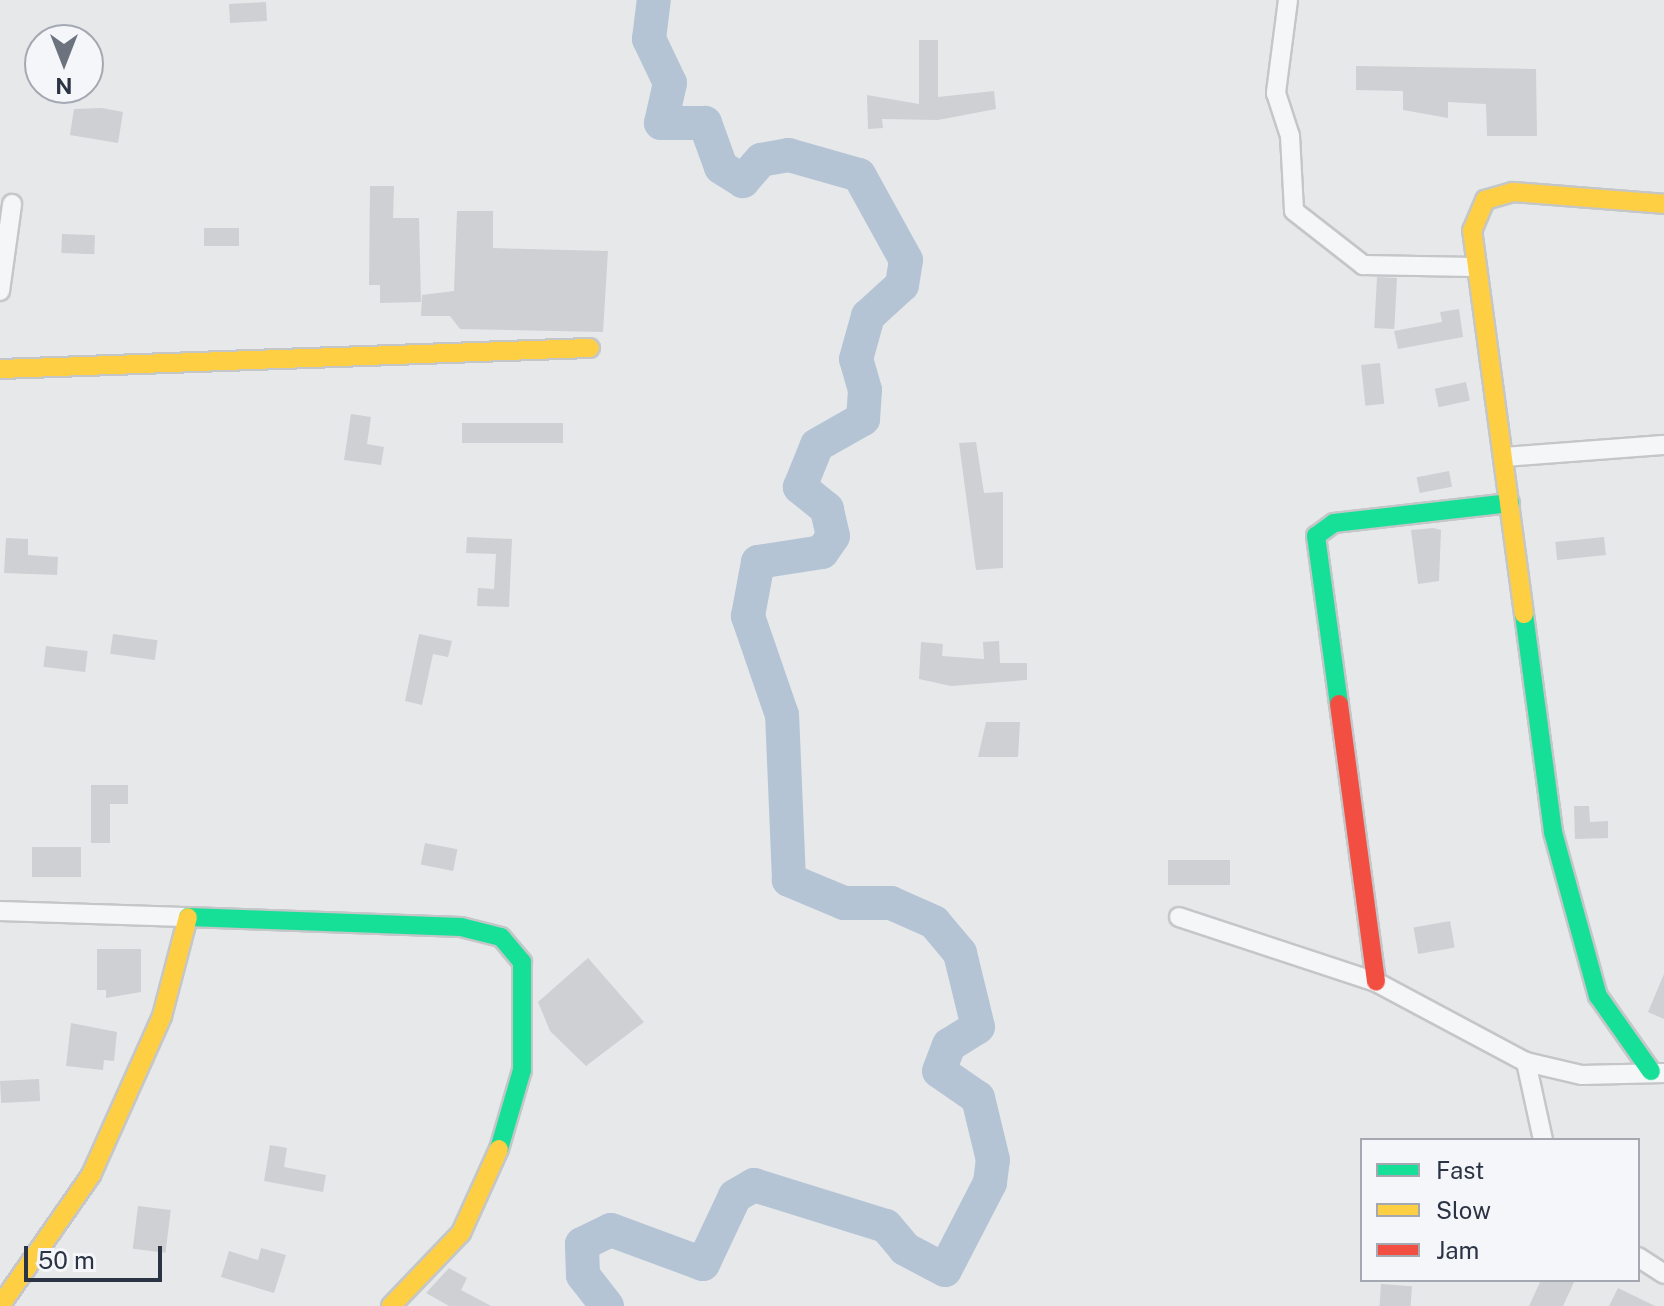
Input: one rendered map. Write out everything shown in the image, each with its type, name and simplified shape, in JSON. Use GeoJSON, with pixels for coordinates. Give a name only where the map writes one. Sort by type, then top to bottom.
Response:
{"type":"FeatureCollection","features":[{"type":"Feature","properties":{"kind":"street"},"geometry":{"type":"LineString","coordinates":[[1288,0],[1276,93],[1290,136],[1294,211],[1363,265],[1474,267]]}},
{"type":"Feature","properties":{"kind":"street"},"geometry":{"type":"LineString","coordinates":[[1657,1072],[1598,996],[1570,900],[1542,760],[1510,503],[1474,267],[1473,218],[1498,195],[1546,190],[1664,204]]}},
{"type":"Feature","properties":{"kind":"street"},"geometry":{"type":"LineString","coordinates":[[0,291],[12,204]]}},
{"type":"Feature","properties":{"kind":"street"},"geometry":{"type":"LineString","coordinates":[[0,369],[590,348]]}},
{"type":"Feature","properties":{"kind":"street"},"geometry":{"type":"LineString","coordinates":[[1503,457],[1664,445]]}},
{"type":"Feature","properties":{"kind":"street"},"geometry":{"type":"LineString","coordinates":[[1376,982],[1316,536],[1334,523],[1510,503]]}},
{"type":"Feature","properties":{"kind":"street"},"geometry":{"type":"LineString","coordinates":[[0,911],[399,919],[501,937],[517,952],[525,979],[522,1070],[494,1167],[461,1233],[391,1306]]}},
{"type":"Feature","properties":{"kind":"street"},"geometry":{"type":"LineString","coordinates":[[0,1306],[51,1242],[91,1175],[162,1016],[184,917]]}},
{"type":"Feature","properties":{"kind":"street"},"geometry":{"type":"LineString","coordinates":[[1179,917],[1376,982],[1526,1062],[1582,1075],[1657,1072]]}},
{"type":"Feature","properties":{"kind":"street"},"geometry":{"type":"LineString","coordinates":[[1526,1062],[1543,1138]]}},
{"type":"Feature","properties":{"kind":"street"},"geometry":{"type":"LineString","coordinates":[[1640,1258],[1664,1274]]}},
{"type":"Feature","properties":{"kind":"building"},"geometry":{"type":"Polygon","coordinates":[[[266,2],[267,21],[230,23],[229,4],[266,2]]]}},
{"type":"Feature","properties":{"kind":"building"},"geometry":{"type":"Polygon","coordinates":[[[919,40],[938,40],[938,97],[994,91],[996,109],[938,120],[882,119],[883,128],[868,129],[867,95],[919,104],[919,40]]]}},
{"type":"Feature","properties":{"kind":"building"},"geometry":{"type":"Polygon","coordinates":[[[1356,66],[1536,69],[1537,136],[1487,136],[1486,104],[1448,102],[1448,118],[1403,110],[1403,91],[1356,90],[1356,66]]]}},
{"type":"Feature","properties":{"kind":"building"},"geometry":{"type":"Polygon","coordinates":[[[102,108],[123,112],[118,143],[70,135],[74,109],[102,108]]]}},
{"type":"Feature","properties":{"kind":"building"},"geometry":{"type":"Polygon","coordinates":[[[370,186],[394,186],[393,218],[419,218],[421,302],[380,303],[380,285],[369,285],[370,186]]]}},
{"type":"Feature","properties":{"kind":"building"},"geometry":{"type":"Polygon","coordinates":[[[457,211],[493,211],[493,248],[608,251],[603,332],[460,329],[450,316],[421,316],[422,295],[454,291],[457,211]]]}},
{"type":"Feature","properties":{"kind":"building"},"geometry":{"type":"Polygon","coordinates":[[[204,228],[239,228],[239,246],[204,246],[204,228]]]}},
{"type":"Feature","properties":{"kind":"building"},"geometry":{"type":"Polygon","coordinates":[[[62,234],[95,235],[94,254],[61,253],[62,234]]]}},
{"type":"Feature","properties":{"kind":"building"},"geometry":{"type":"Polygon","coordinates":[[[1377,277],[1397,278],[1394,329],[1374,328],[1377,277]]]}},
{"type":"Feature","properties":{"kind":"building"},"geometry":{"type":"Polygon","coordinates":[[[1459,309],[1463,337],[1398,349],[1394,331],[1442,322],[1440,312],[1459,309]]]}},
{"type":"Feature","properties":{"kind":"building"},"geometry":{"type":"Polygon","coordinates":[[[1380,363],[1384,404],[1365,406],[1361,365],[1380,363]]]}},
{"type":"Feature","properties":{"kind":"building"},"geometry":{"type":"Polygon","coordinates":[[[1466,382],[1470,401],[1439,407],[1435,389],[1466,382]]]}},
{"type":"Feature","properties":{"kind":"building"},"geometry":{"type":"Polygon","coordinates":[[[351,414],[371,417],[367,444],[384,447],[381,465],[344,460],[351,414]]]}},
{"type":"Feature","properties":{"kind":"building"},"geometry":{"type":"Polygon","coordinates":[[[462,423],[563,423],[563,443],[462,443],[462,423]]]}},
{"type":"Feature","properties":{"kind":"building"},"geometry":{"type":"Polygon","coordinates":[[[976,442],[984,493],[1003,492],[1003,568],[976,570],[959,443],[976,442]]]}},
{"type":"Feature","properties":{"kind":"building"},"geometry":{"type":"Polygon","coordinates":[[[1449,471],[1452,487],[1420,493],[1417,477],[1449,471]]]}},
{"type":"Feature","properties":{"kind":"building"},"geometry":{"type":"Polygon","coordinates":[[[1411,530],[1441,530],[1439,581],[1418,584],[1411,530]]]}},
{"type":"Feature","properties":{"kind":"building"},"geometry":{"type":"Polygon","coordinates":[[[467,537],[512,539],[509,607],[477,606],[478,588],[494,589],[496,554],[466,553],[467,537]]]}},
{"type":"Feature","properties":{"kind":"building"},"geometry":{"type":"Polygon","coordinates":[[[1604,537],[1606,555],[1557,560],[1555,542],[1604,537]]]}},
{"type":"Feature","properties":{"kind":"building"},"geometry":{"type":"Polygon","coordinates":[[[6,538],[28,539],[28,555],[58,557],[57,575],[4,573],[6,538]]]}},
{"type":"Feature","properties":{"kind":"building"},"geometry":{"type":"Polygon","coordinates":[[[113,634],[158,640],[155,660],[110,654],[113,634]]]}},
{"type":"Feature","properties":{"kind":"building"},"geometry":{"type":"Polygon","coordinates":[[[419,634],[452,641],[448,657],[433,654],[422,705],[405,701],[419,634]]]}},
{"type":"Feature","properties":{"kind":"building"},"geometry":{"type":"Polygon","coordinates":[[[999,641],[1000,663],[1027,663],[1027,680],[951,686],[919,679],[921,642],[943,644],[942,656],[984,659],[983,642],[999,641]]]}},
{"type":"Feature","properties":{"kind":"building"},"geometry":{"type":"Polygon","coordinates":[[[46,646],[88,651],[85,672],[43,667],[46,646]]]}},
{"type":"Feature","properties":{"kind":"building"},"geometry":{"type":"Polygon","coordinates":[[[986,722],[1020,722],[1018,757],[978,757],[986,722]]]}},
{"type":"Feature","properties":{"kind":"building"},"geometry":{"type":"Polygon","coordinates":[[[91,785],[128,785],[128,804],[110,804],[110,843],[91,843],[91,785]]]}},
{"type":"Feature","properties":{"kind":"building"},"geometry":{"type":"Polygon","coordinates":[[[1574,806],[1589,806],[1590,822],[1608,821],[1608,838],[1575,839],[1574,806]]]}},
{"type":"Feature","properties":{"kind":"building"},"geometry":{"type":"Polygon","coordinates":[[[425,843],[457,849],[453,871],[421,865],[425,843]]]}},
{"type":"Feature","properties":{"kind":"building"},"geometry":{"type":"Polygon","coordinates":[[[32,847],[81,847],[81,877],[32,877],[32,847]]]}},
{"type":"Feature","properties":{"kind":"building"},"geometry":{"type":"Polygon","coordinates":[[[1168,860],[1230,860],[1230,885],[1168,885],[1168,860]]]}},
{"type":"Feature","properties":{"kind":"building"},"geometry":{"type":"Polygon","coordinates":[[[1450,921],[1455,948],[1418,954],[1414,927],[1450,921]]]}},
{"type":"Feature","properties":{"kind":"building"},"geometry":{"type":"Polygon","coordinates":[[[97,949],[141,949],[141,992],[106,998],[106,990],[97,990],[97,949]]]}},
{"type":"Feature","properties":{"kind":"building"},"geometry":{"type":"Polygon","coordinates":[[[588,958],[644,1022],[586,1066],[550,1031],[538,1002],[588,958]]]}},
{"type":"Feature","properties":{"kind":"building"},"geometry":{"type":"Polygon","coordinates":[[[1664,974],[1664,1019],[1648,1012],[1664,974]]]}},
{"type":"Feature","properties":{"kind":"building"},"geometry":{"type":"Polygon","coordinates":[[[71,1023],[117,1032],[114,1061],[104,1060],[103,1070],[66,1066],[71,1023]]]}},
{"type":"Feature","properties":{"kind":"building"},"geometry":{"type":"Polygon","coordinates":[[[39,1079],[40,1101],[1,1103],[0,1081],[39,1079]]]}},
{"type":"Feature","properties":{"kind":"building"},"geometry":{"type":"Polygon","coordinates":[[[270,1145],[287,1148],[284,1167],[326,1175],[323,1192],[264,1181],[270,1145]]]}},
{"type":"Feature","properties":{"kind":"building"},"geometry":{"type":"Polygon","coordinates":[[[138,1206],[171,1210],[166,1253],[133,1249],[138,1206]]]}},
{"type":"Feature","properties":{"kind":"building"},"geometry":{"type":"Polygon","coordinates":[[[261,1248],[286,1255],[274,1293],[221,1277],[229,1251],[258,1260],[261,1248]]]}},
{"type":"Feature","properties":{"kind":"building"},"geometry":{"type":"Polygon","coordinates":[[[449,1268],[467,1278],[461,1290],[491,1306],[449,1306],[426,1293],[449,1268]]]}},
{"type":"Feature","properties":{"kind":"building"},"geometry":{"type":"Polygon","coordinates":[[[1540,1282],[1574,1282],[1563,1306],[1529,1306],[1540,1282]]]}},
{"type":"Feature","properties":{"kind":"building"},"geometry":{"type":"Polygon","coordinates":[[[1381,1284],[1412,1286],[1411,1306],[1379,1306],[1381,1284]]]}},
{"type":"Feature","properties":{"kind":"building"},"geometry":{"type":"Polygon","coordinates":[[[1618,1288],[1655,1306],[1609,1306],[1618,1288]]]}},
{"type":"Feature","properties":{"kind":"waterway"},"geometry":{"type":"LineString","coordinates":[[607,1306],[583,1275],[582,1244],[611,1230],[703,1264],[735,1196],[754,1185],[886,1226],[905,1249],[945,1270],[990,1183],[993,1160],[978,1098],[939,1071],[949,1045],[978,1027],[960,953],[934,922],[891,903],[844,903],[789,880],[782,715],[748,616],[758,562],[822,552],[833,536],[827,509],[800,487],[817,445],[863,419],[865,390],[856,359],[868,316],[902,285],[906,260],[859,175],[789,155],[761,160],[743,181],[721,167],[705,123],[661,123],[670,83],[649,39],[654,0]]}},
{"type":"Feature","properties":{"kind":"traffic: fast"},"geometry":{"type":"LineString","coordinates":[[1339,704],[1316,536],[1334,523],[1510,503]]}},
{"type":"Feature","properties":{"kind":"traffic: fast"},"geometry":{"type":"LineString","coordinates":[[1524,614],[1553,832],[1598,996],[1651,1071]]}},
{"type":"Feature","properties":{"kind":"traffic: fast"},"geometry":{"type":"LineString","coordinates":[[188,917],[461,927],[501,937],[522,962],[522,1070],[499,1149]]}},
{"type":"Feature","properties":{"kind":"traffic: slow"},"geometry":{"type":"LineString","coordinates":[[1524,614],[1472,231],[1485,200],[1513,192],[1664,204]]}},
{"type":"Feature","properties":{"kind":"traffic: slow"},"geometry":{"type":"LineString","coordinates":[[0,369],[590,348]]}},
{"type":"Feature","properties":{"kind":"traffic: slow"},"geometry":{"type":"LineString","coordinates":[[0,1306],[91,1175],[162,1016],[188,917]]}},
{"type":"Feature","properties":{"kind":"traffic: slow"},"geometry":{"type":"LineString","coordinates":[[391,1306],[461,1233],[499,1149]]}},
{"type":"Feature","properties":{"kind":"traffic: jam"},"geometry":{"type":"LineString","coordinates":[[1339,704],[1376,982]]}}]}
